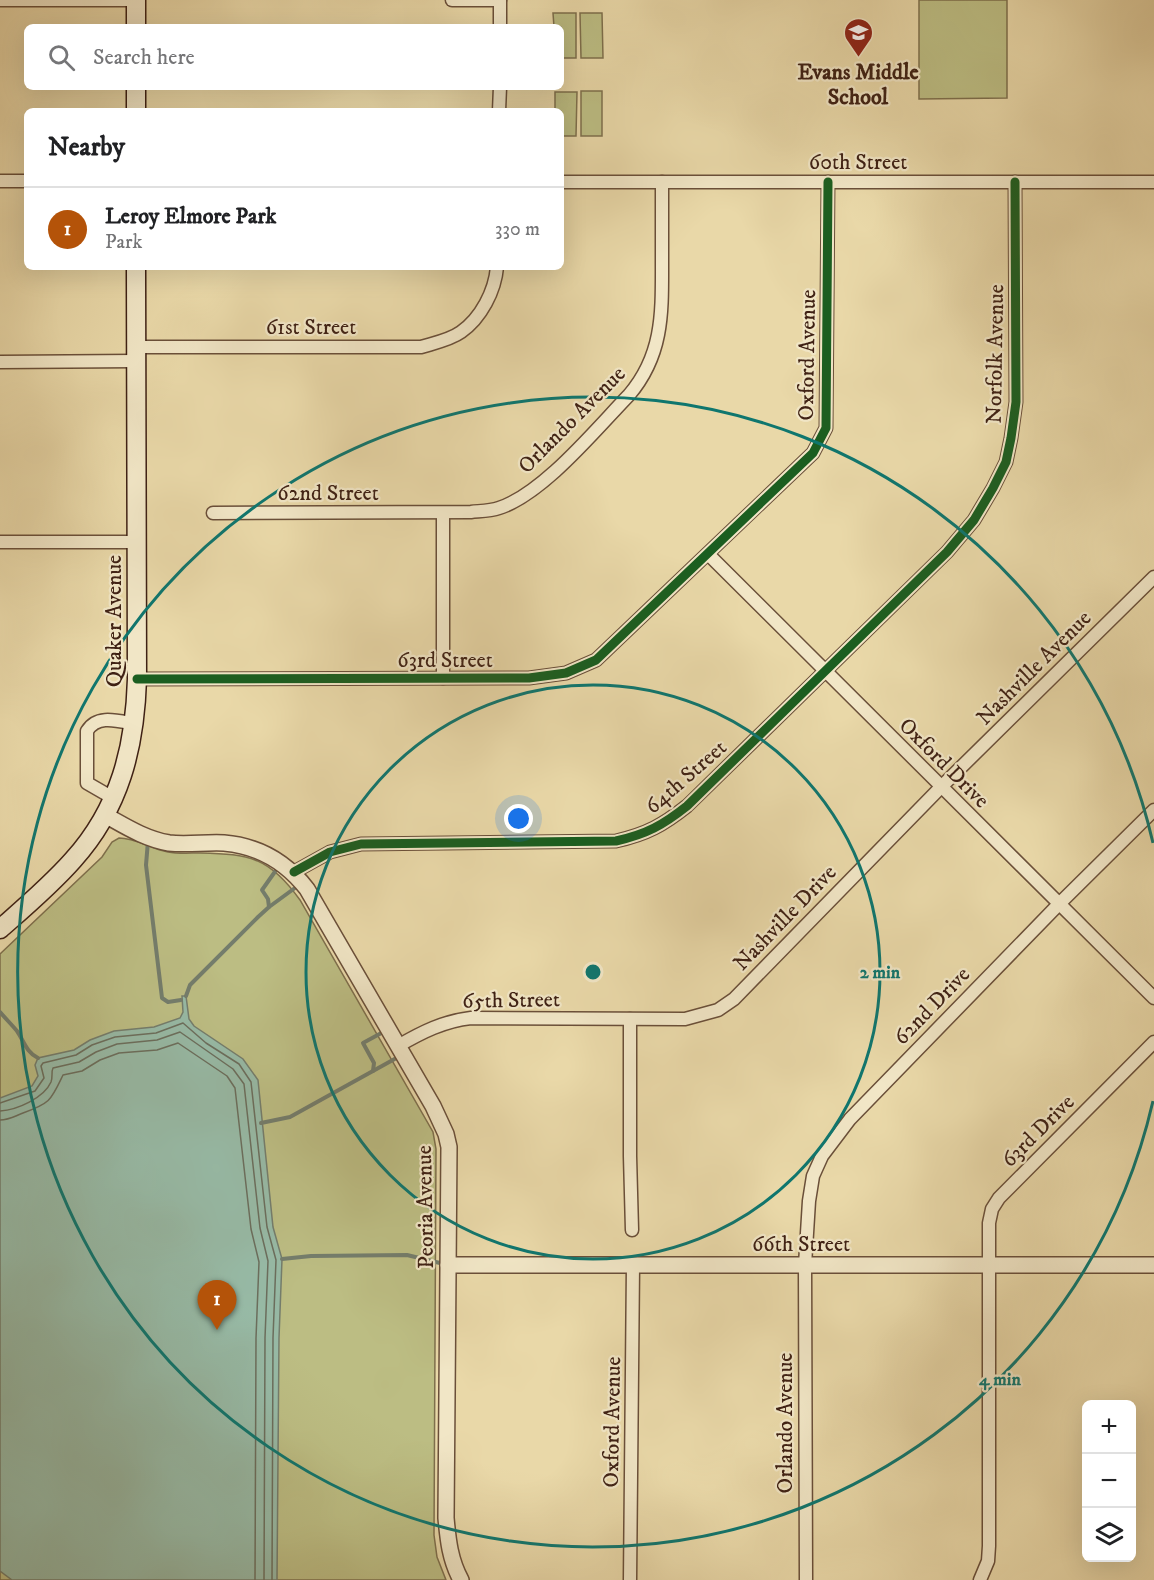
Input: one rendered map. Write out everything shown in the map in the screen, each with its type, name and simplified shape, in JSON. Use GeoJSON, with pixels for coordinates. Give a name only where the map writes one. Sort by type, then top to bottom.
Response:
{"type":"FeatureCollection","features":[{"type":"Feature","properties":{"kind":"main road"},"geometry":{"type":"LineString","coordinates":[[136,0],[136,24]]}},
{"type":"Feature","properties":{"kind":"main road"},"geometry":{"type":"LineString","coordinates":[[136,90],[136,108]]}},
{"type":"Feature","properties":{"kind":"main road","name":"Quaker Avenue"},"geometry":{"type":"LineString","coordinates":[[0,929],[73,860],[92,835],[105,815],[121,779],[135,724],[137,679],[136,270]]}},
{"type":"Feature","properties":{"kind":"street"},"geometry":{"type":"LineString","coordinates":[[0,0],[136,0]]}},
{"type":"Feature","properties":{"kind":"street"},"geometry":{"type":"LineString","coordinates":[[452,0],[500,0],[500,24]]}},
{"type":"Feature","properties":{"kind":"street"},"geometry":{"type":"LineString","coordinates":[[500,90],[500,108]]}},
{"type":"Feature","properties":{"kind":"street"},"geometry":{"type":"LineString","coordinates":[[0,181],[24,181]]}},
{"type":"Feature","properties":{"kind":"street","name":"60th Street"},"geometry":{"type":"LineString","coordinates":[[564,182],[1154,182]]}},
{"type":"Feature","properties":{"kind":"street","name":"Orlando Avenue"},"geometry":{"type":"LineString","coordinates":[[443,513],[498,508],[522,497],[546,479],[640,382],[650,365],[659,336],[662,312],[662,182]]}},
{"type":"Feature","properties":{"kind":"street","name":"Oxford Avenue"},"geometry":{"type":"LineString","coordinates":[[708,554],[813,453],[826,428],[828,182]]}},
{"type":"Feature","properties":{"kind":"street","name":"Norfolk Avenue"},"geometry":{"type":"LineString","coordinates":[[825,671],[947,552],[974,520],[1006,462],[1016,402],[1015,182]]}},
{"type":"Feature","properties":{"kind":"street","name":"61st Street"},"geometry":{"type":"LineString","coordinates":[[0,362],[136,354],[421,347],[461,332],[476,317],[496,281],[497,270]]}},
{"type":"Feature","properties":{"kind":"street","name":"62nd Street"},"geometry":{"type":"LineString","coordinates":[[213,513],[443,513]]}},
{"type":"Feature","properties":{"kind":"street"},"geometry":{"type":"LineString","coordinates":[[443,513],[443,678]]}},
{"type":"Feature","properties":{"kind":"street"},"geometry":{"type":"LineString","coordinates":[[0,542],[137,542]]}},
{"type":"Feature","properties":{"kind":"street","name":"Oxford Drive"},"geometry":{"type":"LineString","coordinates":[[708,554],[1154,998]]}},
{"type":"Feature","properties":{"kind":"street","name":"63rd Street"},"geometry":{"type":"LineString","coordinates":[[137,679],[548,677],[579,668],[596,660],[708,554]]}},
{"type":"Feature","properties":{"kind":"street","name":"Nashville Avenue"},"geometry":{"type":"LineString","coordinates":[[941,787],[1154,577]]}},
{"type":"Feature","properties":{"kind":"street","name":"64th Street"},"geometry":{"type":"LineString","coordinates":[[294,873],[330,852],[361,844],[585,842],[616,841],[638,836],[667,822],[687,806],[825,671]]}},
{"type":"Feature","properties":{"kind":"street"},"geometry":{"type":"LineString","coordinates":[[112,798],[87,783],[87,731],[91,725],[101,720],[135,724]]}},
{"type":"Feature","properties":{"kind":"street","name":"Nashville Drive"},"geometry":{"type":"LineString","coordinates":[[630,1019],[685,1019],[718,1010],[742,990],[941,787]]}},
{"type":"Feature","properties":{"kind":"street","name":"62nd Drive"},"geometry":{"type":"LineString","coordinates":[[805,1265],[806,1233],[813,1176],[822,1156],[839,1130],[1154,810]]}},
{"type":"Feature","properties":{"kind":"street"},"geometry":{"type":"LineString","coordinates":[[105,815],[152,839],[171,843],[225,843],[246,846],[263,852],[294,873]]}},
{"type":"Feature","properties":{"kind":"street","name":"Peoria Avenue"},"geometry":{"type":"LineString","coordinates":[[294,873],[307,889],[433,1106],[447,1140],[446,1518],[448,1544],[460,1580]]}},
{"type":"Feature","properties":{"kind":"street","name":"65th Street"},"geometry":{"type":"LineString","coordinates":[[398,1046],[421,1032],[452,1020],[471,1018],[630,1019]]}},
{"type":"Feature","properties":{"kind":"street"},"geometry":{"type":"LineString","coordinates":[[630,1019],[632,1230]]}},
{"type":"Feature","properties":{"kind":"street","name":"63rd Drive"},"geometry":{"type":"LineString","coordinates":[[980,1580],[988,1561],[989,1546],[989,1223],[992,1209],[999,1198],[1154,1042]]}},
{"type":"Feature","properties":{"kind":"street","name":"66th Street"},"geometry":{"type":"LineString","coordinates":[[448,1265],[1154,1265]]}},
{"type":"Feature","properties":{"kind":"street","name":"Oxford Avenue"},"geometry":{"type":"LineString","coordinates":[[630,1580],[633,1265]]}},
{"type":"Feature","properties":{"kind":"street","name":"Orlando Avenue"},"geometry":{"type":"LineString","coordinates":[[805,1265],[806,1580]]}},
{"type":"Feature","properties":{"kind":"green space"},"geometry":{"type":"Polygon","coordinates":[[[919,0],[1007,0],[1007,98],[919,99],[919,0]]]}},
{"type":"Feature","properties":{"kind":"green space"},"geometry":{"type":"Polygon","coordinates":[[[553,13],[576,13],[576,58],[564,58],[564,24],[554,24],[553,13]]]}},
{"type":"Feature","properties":{"kind":"green space"},"geometry":{"type":"Polygon","coordinates":[[[580,13],[602,13],[603,58],[581,58],[580,13]]]}},
{"type":"Feature","properties":{"kind":"green space"},"geometry":{"type":"Polygon","coordinates":[[[581,91],[602,91],[602,136],[581,136],[581,91]]]}},
{"type":"Feature","properties":{"kind":"green space"},"geometry":{"type":"Polygon","coordinates":[[[555,92],[577,92],[576,136],[564,136],[564,108],[555,108],[555,92]]]}},
{"type":"Feature","properties":{"kind":"green space"},"geometry":{"type":"Polygon","coordinates":[[[119,838],[172,853],[246,857],[269,867],[279,875],[300,900],[433,1132],[436,1149],[434,1535],[437,1557],[446,1580],[0,1580],[0,954],[102,857],[112,842],[119,838]]]}},
{"type":"Feature","properties":{"kind":"water"},"geometry":{"type":"Polygon","coordinates":[[[182,996],[186,996],[189,1019],[194,1026],[243,1059],[258,1080],[273,1227],[282,1259],[277,1580],[12,1580],[0,1571],[0,1098],[32,1086],[38,1076],[35,1065],[38,1058],[74,1050],[90,1040],[114,1031],[154,1027],[180,1018],[183,1012],[182,996]]]}},
{"type":"Feature","properties":{"kind":"waterway"},"geometry":{"type":"LineString","coordinates":[[148,841],[146,865],[162,998],[168,1002],[181,1000]]}},
{"type":"Feature","properties":{"kind":"waterway"},"geometry":{"type":"LineString","coordinates":[[269,907],[268,899],[262,890],[279,866]]}},
{"type":"Feature","properties":{"kind":"waterway"},"geometry":{"type":"LineString","coordinates":[[186,996],[190,985],[258,917],[299,885]]}},
{"type":"Feature","properties":{"kind":"waterway"},"geometry":{"type":"LineString","coordinates":[[0,1012],[17,1031],[28,1049],[38,1058]]}},
{"type":"Feature","properties":{"kind":"waterway"},"geometry":{"type":"LineString","coordinates":[[373,1071],[374,1063],[363,1043],[385,1031]]}},
{"type":"Feature","properties":{"kind":"waterway"},"geometry":{"type":"LineString","coordinates":[[261,1123],[290,1117],[400,1056]]}},
{"type":"Feature","properties":{"kind":"waterway"},"geometry":{"type":"LineString","coordinates":[[282,1259],[311,1256],[407,1255],[444,1264]]}},
{"type":"Feature","properties":{"kind":"cycle path"},"geometry":{"type":"LineString","coordinates":[[137,679],[529,678],[566,673],[596,660],[813,453],[826,428],[828,182]]}},
{"type":"Feature","properties":{"kind":"cycle path"},"geometry":{"type":"LineString","coordinates":[[294,872],[330,852],[361,844],[616,841],[654,828],[687,806],[947,552],[974,520],[993,488],[1006,462],[1016,402],[1015,182]]}},
{"type":"Feature","properties":{"kind":"place","name":"Evans Middle School"},"geometry":{"type":"Point","coordinates":[858,58]}},
{"type":"Feature","properties":{"kind":"place","name":"Leroy Elmore Park"},"geometry":{"type":"Point","coordinates":[217,1330]}}]}
